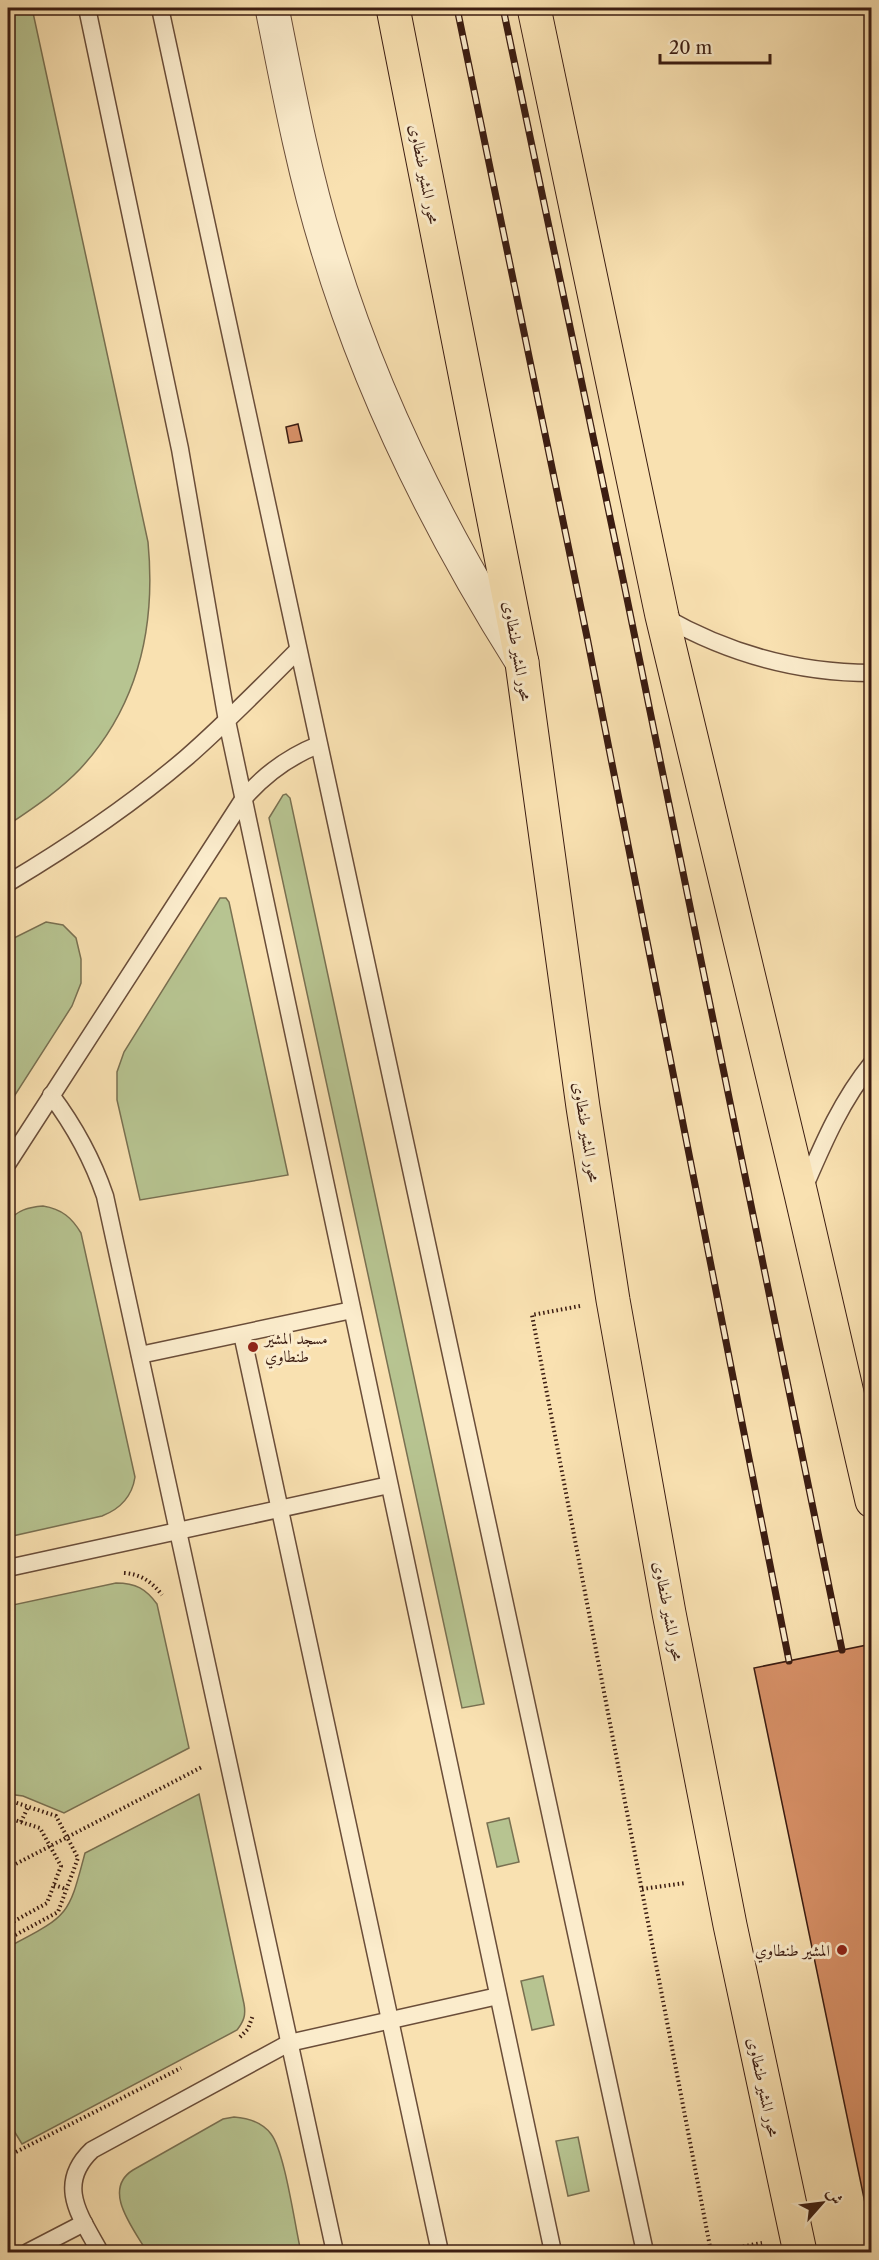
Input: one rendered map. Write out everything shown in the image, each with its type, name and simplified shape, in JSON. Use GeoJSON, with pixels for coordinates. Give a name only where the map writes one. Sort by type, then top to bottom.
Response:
{"type":"FeatureCollection","features":[{"type":"Feature","properties":{"kind":"highway","name":"محور المشير طنطاوى"},"geometry":{"type":"LineString","coordinates":[[393,8],[522,663],[583,1107],[613,1300],[669,1613],[721,1878],[798,2245]]}},
{"type":"Feature","properties":{"kind":"highway"},"geometry":{"type":"LineString","coordinates":[[534,8],[662,616],[801,1194],[861,1405],[872,1501]]}},
{"type":"Feature","properties":{"kind":"street"},"geometry":{"type":"LineString","coordinates":[[272,8],[304,163],[318,216],[351,320],[374,382],[409,462],[443,531],[522,663]]}},
{"type":"Feature","properties":{"kind":"lane"},"geometry":{"type":"LineString","coordinates":[[87,8],[180,449],[227,721],[553,2253]]}},
{"type":"Feature","properties":{"kind":"lane"},"geometry":{"type":"LineString","coordinates":[[160,8],[645,2253]]}},
{"type":"Feature","properties":{"kind":"lane"},"geometry":{"type":"LineString","coordinates":[[662,616],[703,638],[766,661],[803,669],[872,673]]}},
{"type":"Feature","properties":{"kind":"lane"},"geometry":{"type":"LineString","coordinates":[[8,883],[89,832],[142,793],[227,721],[298,650]]}},
{"type":"Feature","properties":{"kind":"lane"},"geometry":{"type":"LineString","coordinates":[[8,1163],[244,798],[277,766],[318,745]]}},
{"type":"Feature","properties":{"kind":"lane"},"geometry":{"type":"LineString","coordinates":[[801,1194],[843,1103],[872,1063]]}},
{"type":"Feature","properties":{"kind":"lane"},"geometry":{"type":"LineString","coordinates":[[51,1095],[83,1143],[96,1169],[111,1224],[335,2253]]}},
{"type":"Feature","properties":{"kind":"lane"},"geometry":{"type":"LineString","coordinates":[[140,1355],[352,1310]]}},
{"type":"Feature","properties":{"kind":"lane"},"geometry":{"type":"LineString","coordinates":[[242,1334],[440,2253]]}},
{"type":"Feature","properties":{"kind":"lane"},"geometry":{"type":"LineString","coordinates":[[8,1568],[389,1485]]}},
{"type":"Feature","properties":{"kind":"lane"},"geometry":{"type":"LineString","coordinates":[[100,2253],[74,2202],[74,2179],[84,2158],[92,2150],[289,2043],[498,1996]]}},
{"type":"Feature","properties":{"kind":"lane"},"geometry":{"type":"LineString","coordinates":[[28,2253],[84,2223]]}},
{"type":"Feature","properties":{"kind":"path"},"geometry":{"type":"LineString","coordinates":[[613,1300],[532,1315],[712,2253],[798,2245]]}},
{"type":"Feature","properties":{"kind":"path"},"geometry":{"type":"LineString","coordinates":[[119,1572],[144,1577],[154,1584],[164,1600]]}},
{"type":"Feature","properties":{"kind":"path"},"geometry":{"type":"LineString","coordinates":[[8,1868],[227,1755]]}},
{"type":"Feature","properties":{"kind":"path"},"geometry":{"type":"LineString","coordinates":[[200,1756],[202,1767]]}},
{"type":"Feature","properties":{"kind":"path"},"geometry":{"type":"LineString","coordinates":[[8,1800],[56,1816],[78,1858],[58,1912],[8,1939]]}},
{"type":"Feature","properties":{"kind":"path"},"geometry":{"type":"LineString","coordinates":[[21,1822],[28,1807]]}},
{"type":"Feature","properties":{"kind":"path"},"geometry":{"type":"LineString","coordinates":[[8,1818],[40,1828],[61,1866],[47,1903],[9,1924],[8,1922]]}},
{"type":"Feature","properties":{"kind":"path"},"geometry":{"type":"LineString","coordinates":[[642,1889],[721,1878]]}},
{"type":"Feature","properties":{"kind":"path"},"geometry":{"type":"LineString","coordinates":[[54,1885],[66,1888]]}},
{"type":"Feature","properties":{"kind":"path"},"geometry":{"type":"LineString","coordinates":[[234,2040],[248,2029],[254,2012]]}},
{"type":"Feature","properties":{"kind":"path"},"geometry":{"type":"LineString","coordinates":[[8,2156],[186,2065]]}},
{"type":"Feature","properties":{"kind":"green space"},"geometry":{"type":"Polygon","coordinates":[[[8,8],[32,8],[148,542],[150,573],[146,634],[130,691],[117,718],[100,744],[72,777],[46,799],[8,825],[8,8]]]}},
{"type":"Feature","properties":{"kind":"green space"},"geometry":{"type":"Polygon","coordinates":[[[286,794],[290,798],[484,1704],[462,1708],[269,818],[283,795],[286,794]]]}},
{"type":"Feature","properties":{"kind":"green space"},"geometry":{"type":"Polygon","coordinates":[[[220,898],[226,898],[229,902],[288,1175],[140,1200],[117,1100],[117,1072],[124,1052],[220,898]]]}},
{"type":"Feature","properties":{"kind":"green space"},"geometry":{"type":"Polygon","coordinates":[[[46,922],[63,925],[76,938],[81,959],[81,983],[72,1006],[8,1106],[8,941],[46,922]]]}},
{"type":"Feature","properties":{"kind":"green space"},"geometry":{"type":"Polygon","coordinates":[[[43,1206],[56,1209],[66,1215],[81,1233],[135,1477],[131,1491],[120,1506],[102,1516],[8,1537],[8,1222],[24,1210],[43,1206]]]}},
{"type":"Feature","properties":{"kind":"green space"},"geometry":{"type":"Polygon","coordinates":[[[116,1583],[140,1588],[157,1604],[189,1748],[64,1813],[23,1796],[8,1794],[8,1606],[116,1583]]]}},
{"type":"Feature","properties":{"kind":"green space"},"geometry":{"type":"Polygon","coordinates":[[[199,1794],[244,2004],[245,2015],[241,2024],[237,2030],[22,2144],[8,2121],[8,1964],[14,1944],[46,1926],[65,1910],[75,1888],[85,1853],[199,1794]]]}},
{"type":"Feature","properties":{"kind":"green space"},"geometry":{"type":"Polygon","coordinates":[[[509,1818],[519,1862],[497,1867],[487,1823],[509,1818]]]}},
{"type":"Feature","properties":{"kind":"green space"},"geometry":{"type":"Polygon","coordinates":[[[543,1976],[554,2025],[532,2030],[521,1981],[543,1976]]]}},
{"type":"Feature","properties":{"kind":"green space"},"geometry":{"type":"Polygon","coordinates":[[[234,2117],[259,2124],[271,2134],[276,2143],[285,2173],[301,2252],[147,2252],[123,2210],[120,2188],[124,2178],[133,2170],[223,2119],[234,2117]]]}},
{"type":"Feature","properties":{"kind":"green space"},"geometry":{"type":"Polygon","coordinates":[[[578,2137],[589,2191],[568,2196],[556,2141],[578,2137]]]}},
{"type":"Feature","properties":{"kind":"building"},"geometry":{"type":"Polygon","coordinates":[[[298,424],[302,441],[289,443],[286,427],[298,424]]]}},
{"type":"Feature","properties":{"kind":"building","name":"المشير طنطاوي"},"geometry":{"type":"Polygon","coordinates":[[[872,1644],[872,2232],[871,2232],[754,1668],[872,1644]]]}},
{"type":"Feature","properties":{"kind":"railway"},"geometry":{"type":"LineString","coordinates":[[457,8],[587,637],[789,1661]]}},
{"type":"Feature","properties":{"kind":"railway"},"geometry":{"type":"LineString","coordinates":[[503,8],[623,579],[842,1650]]}},
{"type":"Feature","properties":{"kind":"place","name":"مسجد المشير طنطاوي"},"geometry":{"type":"Point","coordinates":[253,1347]}},
{"type":"Feature","properties":{"kind":"place","name":"المشير طنطاوي"},"geometry":{"type":"Point","coordinates":[842,1950]}}]}
